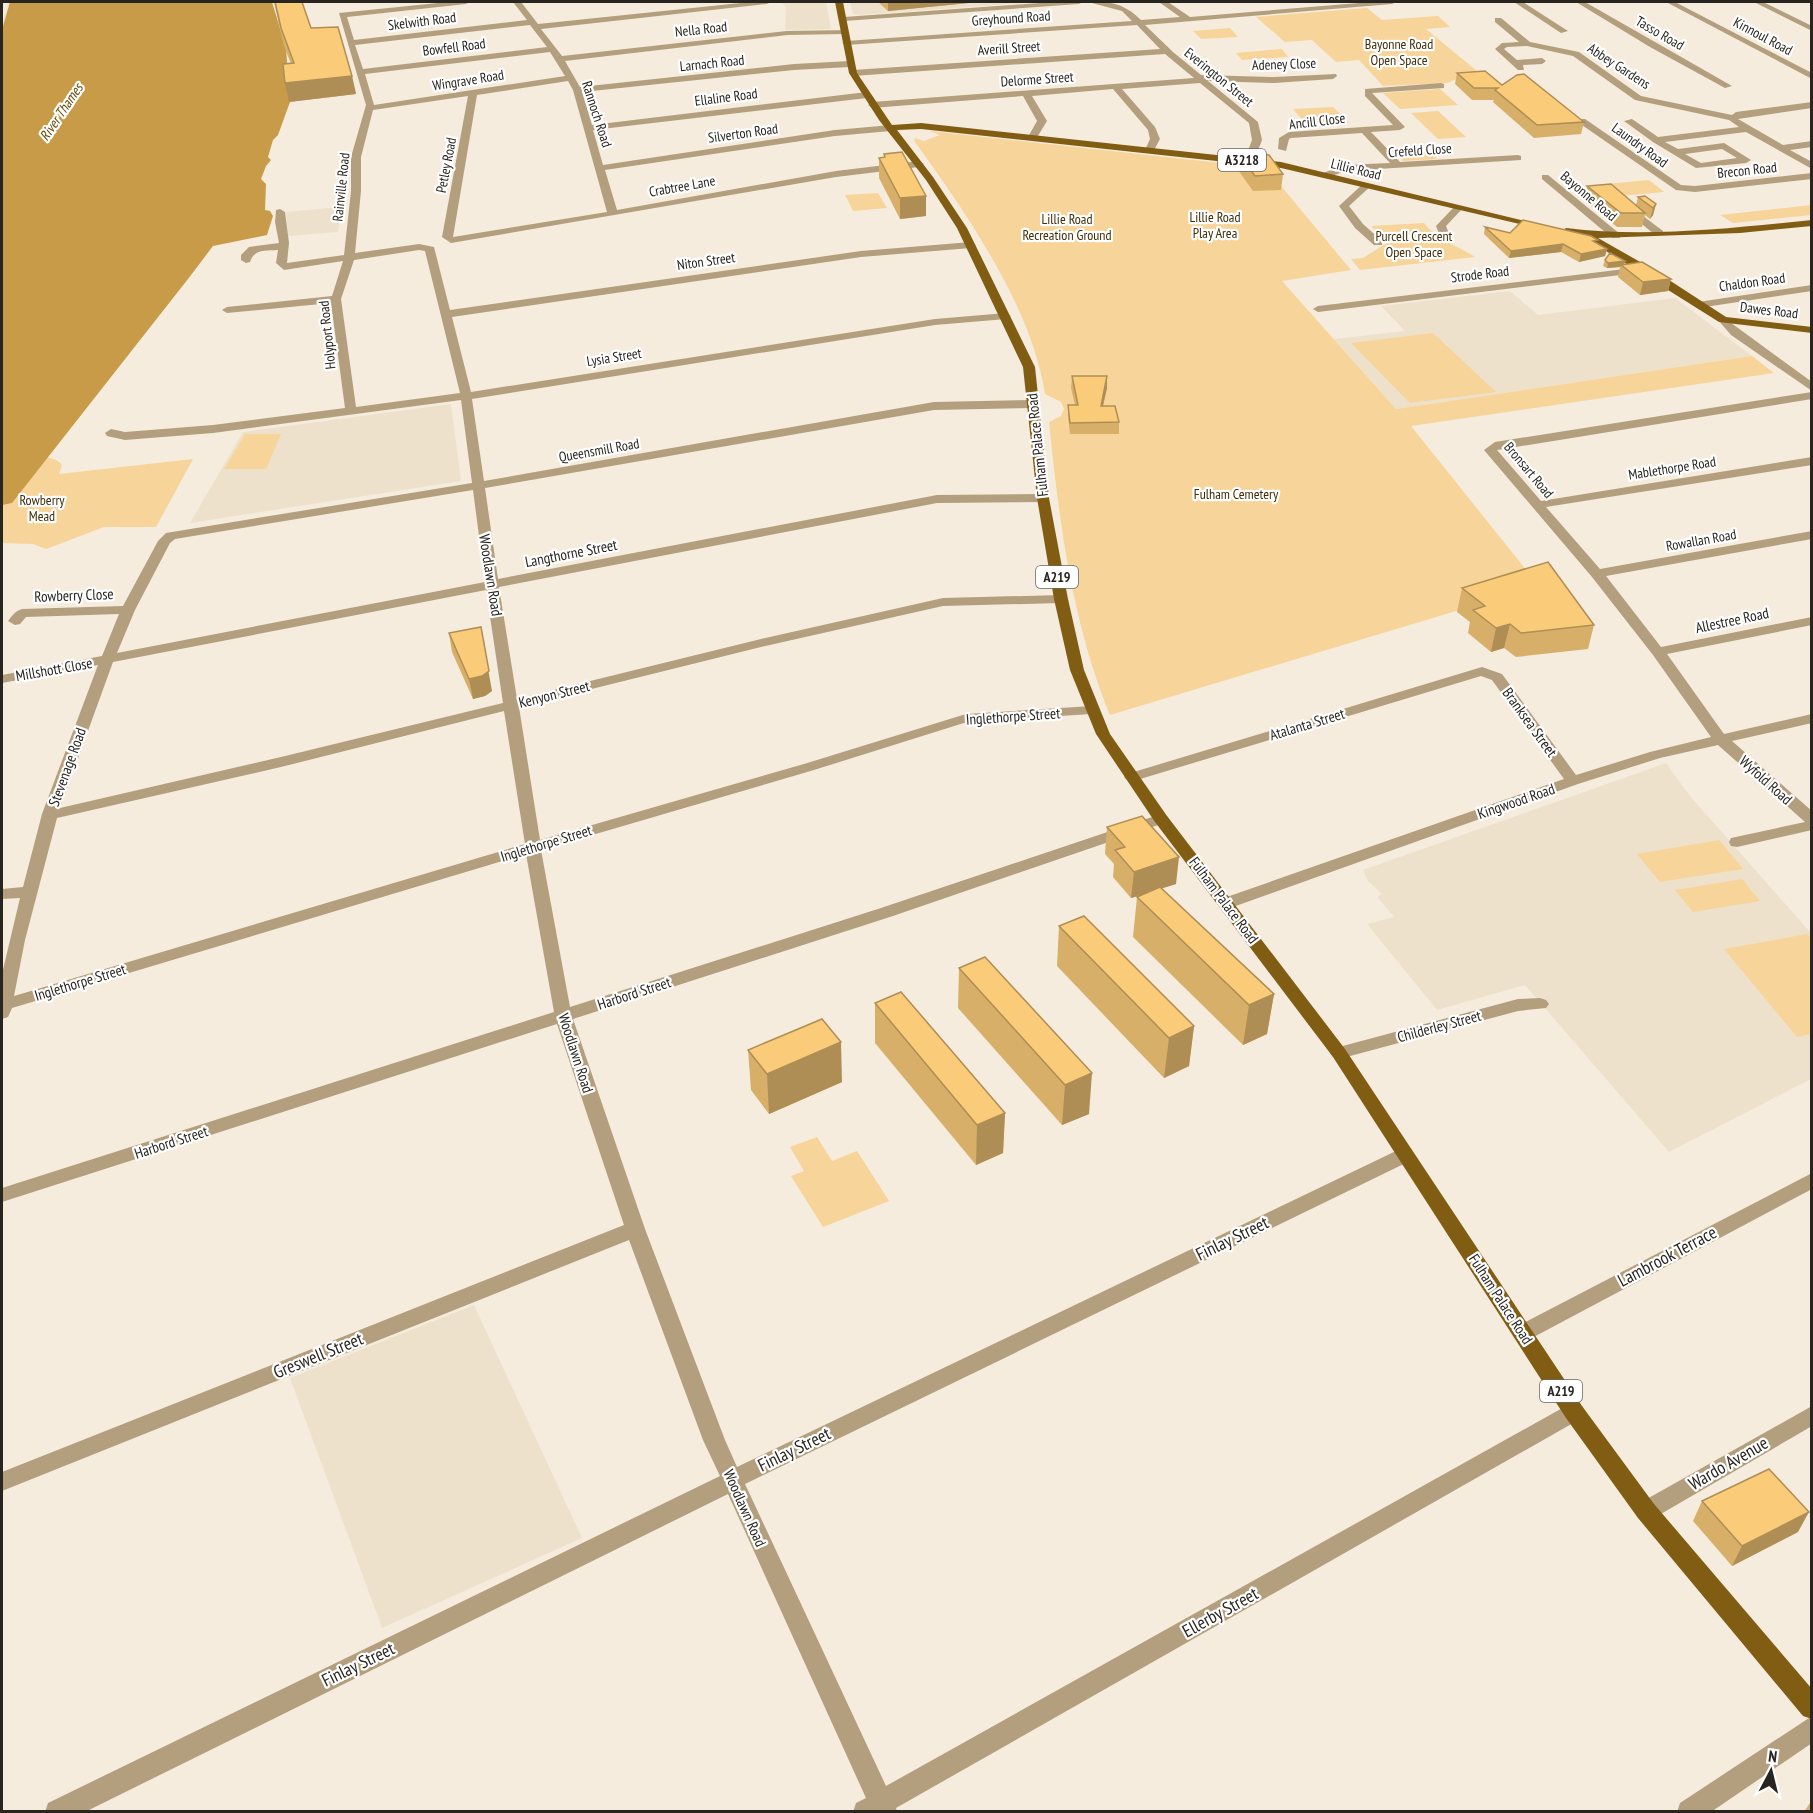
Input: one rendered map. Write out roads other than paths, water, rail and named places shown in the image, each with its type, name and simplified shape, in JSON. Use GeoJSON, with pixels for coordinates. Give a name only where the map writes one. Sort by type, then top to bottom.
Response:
{"type":"FeatureCollection","features":[{"type":"Feature","properties":{"kind":"main road","name":"Fulham Palace Road"},"geometry":{"type":"LineString","coordinates":[[839,2],[844,19],[851,68],[872,105],[919,164],[970,245],[1029,367],[1043,498],[1061,599],[1077,670],[1103,734],[1161,819],[1339,1053],[1574,1412],[1646,1511],[1812,1708]]}},
{"type":"Feature","properties":{"kind":"main road","name":"Lillie Road"},"geometry":{"type":"LineString","coordinates":[[891,128],[921,126],[1281,165],[1458,208],[1586,235],[1616,236],[1750,229],[1812,222]]}},
{"type":"Feature","properties":{"kind":"main road"},"geometry":{"type":"LineString","coordinates":[[1586,235],[1645,269],[1723,320]]}},
{"type":"Feature","properties":{"kind":"main road","name":"Dawes Road"},"geometry":{"type":"LineString","coordinates":[[1723,320],[1812,330]]}},
{"type":"Feature","properties":{"kind":"street"},"geometry":{"type":"LineString","coordinates":[[370,108],[342,15],[466,2]]}},
{"type":"Feature","properties":{"kind":"street","name":"Rannoch Road"},"geometry":{"type":"LineString","coordinates":[[517,2],[560,59],[577,90],[613,214]]}},
{"type":"Feature","properties":{"kind":"street","name":"Skelwith Road"},"geometry":{"type":"LineString","coordinates":[[351,43],[721,4],[767,2]]}},
{"type":"Feature","properties":{"kind":"street"},"geometry":{"type":"LineString","coordinates":[[844,19],[1079,2]]}},
{"type":"Feature","properties":{"kind":"street","name":"Everington Street"},"geometry":{"type":"LineString","coordinates":[[1092,2],[1125,9],[1167,51],[1253,122],[1257,140],[1249,161]]}},
{"type":"Feature","properties":{"kind":"street"},"geometry":{"type":"LineString","coordinates":[[1163,2],[1188,19]]}},
{"type":"Feature","properties":{"kind":"street","name":"Greyhound Road"},"geometry":{"type":"LineString","coordinates":[[846,43],[1139,23],[1392,2]]}},
{"type":"Feature","properties":{"kind":"street"},"geometry":{"type":"LineString","coordinates":[[1518,2],[1564,31]]}},
{"type":"Feature","properties":{"kind":"street","name":"Tasso Road"},"geometry":{"type":"LineString","coordinates":[[1580,2],[1728,86]]}},
{"type":"Feature","properties":{"kind":"street","name":"Kinnoul Road"},"geometry":{"type":"LineString","coordinates":[[1670,2],[1812,77]]}},
{"type":"Feature","properties":{"kind":"street"},"geometry":{"type":"LineString","coordinates":[[1758,2],[1812,29]]}},
{"type":"Feature","properties":{"kind":"street","name":"Abbey Gardens"},"geometry":{"type":"LineString","coordinates":[[1498,20],[1527,44],[1576,54],[1645,100],[1733,118]]}},
{"type":"Feature","properties":{"kind":"street"},"geometry":{"type":"LineString","coordinates":[[1535,21],[1547,20]]}},
{"type":"Feature","properties":{"kind":"street","name":"Nella Road"},"geometry":{"type":"LineString","coordinates":[[560,59],[787,33],[845,32]]}},
{"type":"Feature","properties":{"kind":"street"},"geometry":{"type":"LineString","coordinates":[[1527,44],[1500,47],[1500,51],[1518,65],[1542,61]]}},
{"type":"Feature","properties":{"kind":"street","name":"Bowfell Road"},"geometry":{"type":"LineString","coordinates":[[360,72],[552,49]]}},
{"type":"Feature","properties":{"kind":"street","name":"Averill Street"},"geometry":{"type":"LineString","coordinates":[[851,68],[1167,51]]}},
{"type":"Feature","properties":{"kind":"street","name":"Larnach Road"},"geometry":{"type":"LineString","coordinates":[[577,90],[794,67],[851,68]]}},
{"type":"Feature","properties":{"kind":"street","name":"Adeney Close"},"geometry":{"type":"LineString","coordinates":[[1202,79],[1274,80],[1333,76]]}},
{"type":"Feature","properties":{"kind":"street","name":"Wingrave Road"},"geometry":{"type":"LineString","coordinates":[[370,108],[570,78]]}},
{"type":"Feature","properties":{"kind":"street","name":"Delorme Street"},"geometry":{"type":"LineString","coordinates":[[872,105],[1202,79]]}},
{"type":"Feature","properties":{"kind":"street","name":"Ancill Close"},"geometry":{"type":"LineString","coordinates":[[1283,149],[1284,138],[1289,135],[1400,127],[1368,94],[1368,91],[1441,86]]}},
{"type":"Feature","properties":{"kind":"street"},"geometry":{"type":"LineString","coordinates":[[1116,87],[1152,129],[1155,139],[1150,150]]}},
{"type":"Feature","properties":{"kind":"street","name":"Petley Road"},"geometry":{"type":"LineString","coordinates":[[451,240],[447,237],[473,93]]}},
{"type":"Feature","properties":{"kind":"street"},"geometry":{"type":"LineString","coordinates":[[1026,93],[1042,121],[1033,137]]}},
{"type":"Feature","properties":{"kind":"street","name":"Ellaline Road"},"geometry":{"type":"LineString","coordinates":[[588,128],[867,95]]}},
{"type":"Feature","properties":{"kind":"street"},"geometry":{"type":"LineString","coordinates":[[1812,105],[1733,118],[1746,129],[1812,166]]}},
{"type":"Feature","properties":{"kind":"street","name":"Rainville Road"},"geometry":{"type":"LineString","coordinates":[[349,258],[356,191],[356,157],[370,108]]}},
{"type":"Feature","properties":{"kind":"street","name":"Laundry Road"},"geometry":{"type":"LineString","coordinates":[[1582,121],[1675,186],[1684,189]]}},
{"type":"Feature","properties":{"kind":"street"},"geometry":{"type":"LineString","coordinates":[[1629,121],[1656,140],[1699,165],[1746,160],[1724,146],[1677,152]]}},
{"type":"Feature","properties":{"kind":"street","name":"Silverton Road"},"geometry":{"type":"LineString","coordinates":[[599,168],[834,133],[891,128]]}},
{"type":"Feature","properties":{"kind":"street"},"geometry":{"type":"LineString","coordinates":[[1656,140],[1746,129]]}},
{"type":"Feature","properties":{"kind":"street","name":"Ancill Close"},"geometry":{"type":"LineString","coordinates":[[1364,130],[1398,165]]}},
{"type":"Feature","properties":{"kind":"street"},"geometry":{"type":"LineString","coordinates":[[1781,148],[1812,144]]}},
{"type":"Feature","properties":{"kind":"street","name":"Crefeld Close"},"geometry":{"type":"LineString","coordinates":[[1326,175],[1345,168],[1518,158]]}},
{"type":"Feature","properties":{"kind":"street","name":"Crabtree Lane"},"geometry":{"type":"LineString","coordinates":[[451,240],[826,176],[919,164]]}},
{"type":"Feature","properties":{"kind":"street","name":"Brecon Road"},"geometry":{"type":"LineString","coordinates":[[1684,189],[1812,176]]}},
{"type":"Feature","properties":{"kind":"street","name":"Bayonne Road"},"geometry":{"type":"LineString","coordinates":[[1545,177],[1616,236]]}},
{"type":"Feature","properties":{"kind":"street"},"geometry":{"type":"LineString","coordinates":[[1367,185],[1344,206],[1359,226],[1378,243]]}},
{"type":"Feature","properties":{"kind":"street"},"geometry":{"type":"LineString","coordinates":[[1624,205],[1659,233]]}},
{"type":"Feature","properties":{"kind":"street"},"geometry":{"type":"LineString","coordinates":[[1442,239],[1446,236],[1441,226],[1458,208]]}},
{"type":"Feature","properties":{"kind":"street"},"geometry":{"type":"LineString","coordinates":[[280,212],[279,230],[284,237],[281,263],[284,267],[349,258]]}},
{"type":"Feature","properties":{"kind":"street","name":"Niton Street"},"geometry":{"type":"LineString","coordinates":[[447,314],[861,254],[970,245]]}},
{"type":"Feature","properties":{"kind":"street"},"geometry":{"type":"LineString","coordinates":[[246,260],[246,255],[253,249],[284,246]]}},
{"type":"Feature","properties":{"kind":"street","name":"Woodlawn Road"},"geometry":{"type":"LineString","coordinates":[[349,258],[419,247],[429,248],[466,396],[477,486],[533,847],[563,1015],[634,1229],[714,1440],[877,1809]]}},
{"type":"Feature","properties":{"kind":"street","name":"Holyport Road"},"geometry":{"type":"LineString","coordinates":[[349,258],[336,299],[351,411]]}},
{"type":"Feature","properties":{"kind":"street","name":"Strode Road"},"geometry":{"type":"LineString","coordinates":[[1317,309],[1645,269]]}},
{"type":"Feature","properties":{"kind":"street","name":"Chaldon Road"},"geometry":{"type":"LineString","coordinates":[[1698,305],[1812,288]]}},
{"type":"Feature","properties":{"kind":"street"},"geometry":{"type":"LineString","coordinates":[[227,310],[275,300],[336,299]]}},
{"type":"Feature","properties":{"kind":"street","name":"Lysia Street"},"geometry":{"type":"LineString","coordinates":[[111,433],[122,442],[466,396],[934,322],[1006,316]]}},
{"type":"Feature","properties":{"kind":"street"},"geometry":{"type":"LineString","coordinates":[[1723,320],[1735,333],[1812,388]]}},
{"type":"Feature","properties":{"kind":"street","name":"Bronsart Road"},"geometry":{"type":"LineString","coordinates":[[1720,739],[1658,652],[1597,574],[1490,450],[1496,446],[1812,395]]}},
{"type":"Feature","properties":{"kind":"street","name":"Queensmill Road"},"geometry":{"type":"LineString","coordinates":[[171,536],[477,486],[934,406],[1033,405]]}},
{"type":"Feature","properties":{"kind":"street","name":"Mablethorpe Road"},"geometry":{"type":"LineString","coordinates":[[1538,505],[1812,461]]}},
{"type":"Feature","properties":{"kind":"street","name":"Langthorne Street"},"geometry":{"type":"LineString","coordinates":[[107,659],[937,499],[1043,498]]}},
{"type":"Feature","properties":{"kind":"street","name":"Rowallan Road"},"geometry":{"type":"LineString","coordinates":[[1597,574],[1812,535]]}},
{"type":"Feature","properties":{"kind":"street","name":"Stevenage Road"},"geometry":{"type":"LineString","coordinates":[[2,1008],[50,814],[107,659],[128,610],[165,541],[171,536]]}},
{"type":"Feature","properties":{"kind":"street","name":"Kenyon Street"},"geometry":{"type":"LineString","coordinates":[[50,814],[63,813],[281,762],[761,643],[943,602],[1061,599]]}},
{"type":"Feature","properties":{"kind":"street","name":"Rowberry Close"},"geometry":{"type":"LineString","coordinates":[[17,613],[128,610]]}},
{"type":"Feature","properties":{"kind":"street","name":"Allestree Road"},"geometry":{"type":"LineString","coordinates":[[1658,652],[1812,621]]}},
{"type":"Feature","properties":{"kind":"street","name":"Millshott Close"},"geometry":{"type":"LineString","coordinates":[[2,679],[107,659]]}},
{"type":"Feature","properties":{"kind":"street","name":"Atalanta Street"},"geometry":{"type":"LineString","coordinates":[[1132,777],[1482,671]]}},
{"type":"Feature","properties":{"kind":"street","name":"Branksea Street"},"geometry":{"type":"LineString","coordinates":[[1482,671],[1497,677],[1573,781]]}},
{"type":"Feature","properties":{"kind":"street","name":"Inglethorpe Street"},"geometry":{"type":"LineString","coordinates":[[2,1008],[30,997],[809,767],[966,718],[1092,710]]}},
{"type":"Feature","properties":{"kind":"street","name":"Kingwood Road"},"geometry":{"type":"LineString","coordinates":[[1227,903],[1573,781],[1655,755],[1812,718]]}},
{"type":"Feature","properties":{"kind":"street","name":"Wyfold Road"},"geometry":{"type":"LineString","coordinates":[[1720,739],[1812,822]]}},
{"type":"Feature","properties":{"kind":"street","name":"Harbord Street"},"geometry":{"type":"LineString","coordinates":[[2,1195],[887,912],[1161,819]]}},
{"type":"Feature","properties":{"kind":"street"},"geometry":{"type":"LineString","coordinates":[[1737,842],[1812,822]]}},
{"type":"Feature","properties":{"kind":"street"},"geometry":{"type":"LineString","coordinates":[[2,894],[29,892]]}},
{"type":"Feature","properties":{"kind":"street","name":"Childerley Street"},"geometry":{"type":"LineString","coordinates":[[1339,1053],[1518,1005],[1540,1004]]}},
{"type":"Feature","properties":{"kind":"street","name":"Finlay Street"},"geometry":{"type":"LineString","coordinates":[[57,1812],[733,1480],[1405,1155]]}},
{"type":"Feature","properties":{"kind":"street","name":"Lambrook Terrace"},"geometry":{"type":"LineString","coordinates":[[1523,1333],[1812,1180]]}},
{"type":"Feature","properties":{"kind":"street","name":"Greswell Street"},"geometry":{"type":"LineString","coordinates":[[2,1482],[634,1229]]}},
{"type":"Feature","properties":{"kind":"street","name":"Ellerby Street"},"geometry":{"type":"LineString","coordinates":[[877,1809],[901,1790],[1574,1412]]}},
{"type":"Feature","properties":{"kind":"street","name":"Wardo Avenue"},"geometry":{"type":"LineString","coordinates":[[1646,1511],[1812,1415]]}},
{"type":"Feature","properties":{"kind":"street"},"geometry":{"type":"LineString","coordinates":[[1689,1812],[1812,1728]]}},
{"type":"Feature","properties":{"kind":"water","name":"River Thames"},"geometry":{"type":"Polygon","coordinates":[[[19,2],[263,2],[276,48],[280,102],[268,135],[264,135],[257,159],[260,160],[256,163],[250,183],[255,184],[254,214],[262,216],[259,230],[215,238],[199,246],[125,345],[2,497],[2,36],[9,35],[19,2]]]}},
{"type":"Feature","properties":{"kind":"waterway"},"geometry":{"type":"LineString","coordinates":[[2,36],[9,36],[19,2]]}},
{"type":"Feature","properties":{"kind":"waterway"},"geometry":{"type":"LineString","coordinates":[[180,274],[205,241],[259,230],[262,216],[254,215],[255,184],[249,183],[256,162],[260,160],[257,159],[264,135],[268,135],[280,102],[276,48],[263,2]]}},
{"type":"Feature","properties":{"kind":"waterway"},"geometry":{"type":"LineString","coordinates":[[129,271],[180,274]]}},
{"type":"Feature","properties":{"kind":"waterway"},"geometry":{"type":"LineString","coordinates":[[160,273],[180,274]]}},
{"type":"Feature","properties":{"kind":"waterway"},"geometry":{"type":"LineString","coordinates":[[2,497],[180,274]]}},
{"type":"Feature","properties":{"kind":"park label","name":"Bayonne Road Open Space"},"geometry":{"type":"Point","coordinates":[1399,52]}},
{"type":"Feature","properties":{"kind":"park label","name":"Lillie Road Play Area"},"geometry":{"type":"Point","coordinates":[1215,226]}},
{"type":"Feature","properties":{"kind":"park label","name":"Lillie Road Recreation Ground"},"geometry":{"type":"Point","coordinates":[1067,228]}},
{"type":"Feature","properties":{"kind":"park label","name":"Purcell Crescent Open Space"},"geometry":{"type":"Point","coordinates":[1414,244]}},
{"type":"Feature","properties":{"kind":"park label","name":"Fulham Cemetery"},"geometry":{"type":"Point","coordinates":[1236,494]}},
{"type":"Feature","properties":{"kind":"park label","name":"Rowberry Mead"},"geometry":{"type":"Point","coordinates":[42,508]}}]}
